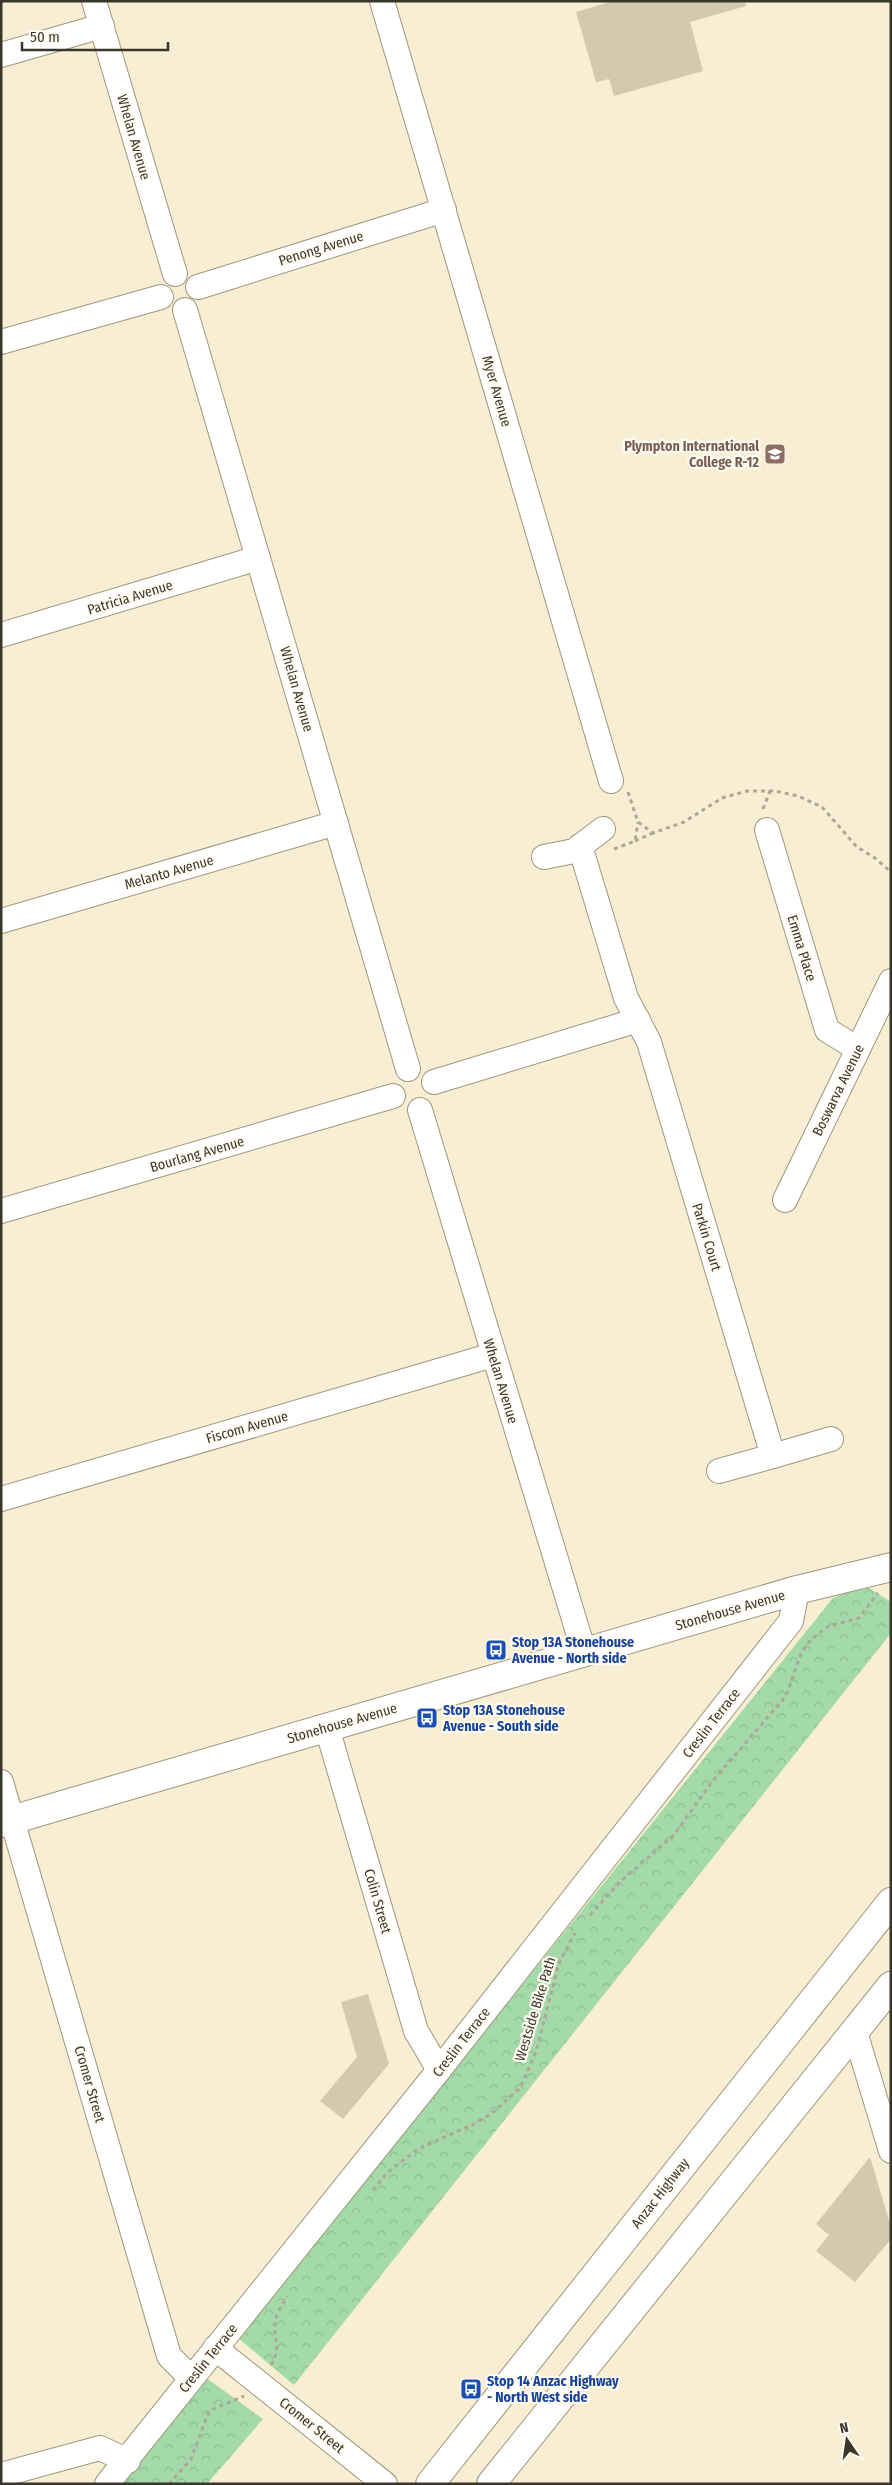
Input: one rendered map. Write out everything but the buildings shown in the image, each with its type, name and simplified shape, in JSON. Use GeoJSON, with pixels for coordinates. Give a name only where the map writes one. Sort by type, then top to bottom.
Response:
{"type":"FeatureCollection","features":[{"type":"Feature","properties":{"kind":"main road","name":"Stonehouse Avenue"},"geometry":{"type":"LineString","coordinates":[[7,1822],[797,1590],[891,1550]]}},
{"type":"Feature","properties":{"kind":"main road","name":"Stonehouse Avenue"},"geometry":{"type":"LineString","coordinates":[[797,1590],[885,1579]]}},
{"type":"Feature","properties":{"kind":"main road","name":"Anzac Highway"},"geometry":{"type":"LineString","coordinates":[[430,2484],[891,1902]]}},
{"type":"Feature","properties":{"kind":"main road"},"geometry":{"type":"LineString","coordinates":[[861,1940],[883,1927],[891,1926]]}},
{"type":"Feature","properties":{"kind":"main road"},"geometry":{"type":"LineString","coordinates":[[491,2484],[891,1986]]}},
{"type":"Feature","properties":{"kind":"street","name":"Whelan Avenue"},"geometry":{"type":"LineString","coordinates":[[94,1],[174,274]]}},
{"type":"Feature","properties":{"kind":"street","name":"Myer Avenue"},"geometry":{"type":"LineString","coordinates":[[382,1],[611,781]]}},
{"type":"Feature","properties":{"kind":"street"},"geometry":{"type":"LineString","coordinates":[[1,55],[102,26]]}},
{"type":"Feature","properties":{"kind":"street","name":"Penong Avenue"},"geometry":{"type":"LineString","coordinates":[[198,287],[444,210]]}},
{"type":"Feature","properties":{"kind":"street"},"geometry":{"type":"LineString","coordinates":[[174,274],[189,276],[198,287],[197,299],[185,310],[172,309],[165,304],[161,297],[162,285],[167,278],[174,274]]}},
{"type":"Feature","properties":{"kind":"street"},"geometry":{"type":"LineString","coordinates":[[1,342],[161,297]]}},
{"type":"Feature","properties":{"kind":"street","name":"Whelan Avenue"},"geometry":{"type":"LineString","coordinates":[[185,310],[408,1069]]}},
{"type":"Feature","properties":{"kind":"street","name":"Patricia Avenue"},"geometry":{"type":"LineString","coordinates":[[1,635],[258,558]]}},
{"type":"Feature","properties":{"kind":"street","name":"Melanto Avenue"},"geometry":{"type":"LineString","coordinates":[[1,922],[336,823]]}},
{"type":"Feature","properties":{"kind":"street"},"geometry":{"type":"LineString","coordinates":[[544,858],[574,850],[603,829]]}},
{"type":"Feature","properties":{"kind":"street","name":"Emma Place"},"geometry":{"type":"LineString","coordinates":[[767,830],[826,1030],[858,1050]]}},
{"type":"Feature","properties":{"kind":"street","name":"Parkin Court"},"geometry":{"type":"LineString","coordinates":[[580,846],[626,998],[649,1042],[773,1456]]}},
{"type":"Feature","properties":{"kind":"street","name":"Boswarva Avenue"},"geometry":{"type":"LineString","coordinates":[[785,1200],[891,981]]}},
{"type":"Feature","properties":{"kind":"street"},"geometry":{"type":"LineString","coordinates":[[434,1082],[638,1020]]}},
{"type":"Feature","properties":{"kind":"street"},"geometry":{"type":"LineString","coordinates":[[408,1069],[424,1071],[434,1082],[433,1099],[420,1110],[404,1108],[397,1103],[394,1096],[395,1079],[408,1069]]}},
{"type":"Feature","properties":{"kind":"street","name":"Bourlang Avenue"},"geometry":{"type":"LineString","coordinates":[[1,1211],[394,1096]]}},
{"type":"Feature","properties":{"kind":"street","name":"Whelan Avenue"},"geometry":{"type":"LineString","coordinates":[[420,1110],[584,1652]]}},
{"type":"Feature","properties":{"kind":"street","name":"Fiscom Avenue"},"geometry":{"type":"LineString","coordinates":[[1,1499],[493,1354]]}},
{"type":"Feature","properties":{"kind":"street"},"geometry":{"type":"LineString","coordinates":[[719,1471],[831,1439]]}},
{"type":"Feature","properties":{"kind":"street","name":"Creslin Terrace"},"geometry":{"type":"LineString","coordinates":[[107,2484],[128,2461],[191,2378],[439,2070],[791,1621],[797,1590]]}},
{"type":"Feature","properties":{"kind":"street","name":"Colin Street"},"geometry":{"type":"LineString","coordinates":[[326,1728],[416,2031],[439,2070]]}},
{"type":"Feature","properties":{"kind":"street","name":"Cromer Street"},"geometry":{"type":"LineString","coordinates":[[1,1782],[7,1822],[170,2356],[191,2378]]}},
{"type":"Feature","properties":{"kind":"street"},"geometry":{"type":"LineString","coordinates":[[855,2032],[882,2089],[891,2151]]}},
{"type":"Feature","properties":{"kind":"street","name":"Cromer Street"},"geometry":{"type":"LineString","coordinates":[[215,2348],[385,2484]]}},
{"type":"Feature","properties":{"kind":"street"},"geometry":{"type":"LineString","coordinates":[[1,2475],[100,2448],[128,2461]]}},
{"type":"Feature","properties":{"kind":"path"},"geometry":{"type":"LineString","coordinates":[[611,781],[626,789],[638,822],[653,833]]}},
{"type":"Feature","properties":{"kind":"path"},"geometry":{"type":"LineString","coordinates":[[635,841],[684,822],[722,798],[746,791],[775,791],[798,796],[822,807],[857,847],[876,858],[891,872]]}},
{"type":"Feature","properties":{"kind":"path"},"geometry":{"type":"LineString","coordinates":[[584,1922],[620,1882],[674,1835],[711,1783],[786,1696],[802,1654],[811,1639],[829,1626],[859,1618],[885,1579]]}},
{"type":"Feature","properties":{"kind":"path","name":"Westside Bike Path"},"geometry":{"type":"LineString","coordinates":[[370,2194],[388,2172],[418,2149],[474,2124],[491,2114],[520,2088],[536,2052],[559,1963],[578,1929]]}},
{"type":"Feature","properties":{"kind":"path"},"geometry":{"type":"LineString","coordinates":[[266,2372],[275,2359],[278,2346],[276,2318],[288,2294]]}},
{"type":"Feature","properties":{"kind":"path"},"geometry":{"type":"LineString","coordinates":[[169,2484],[191,2459],[209,2411],[241,2399],[250,2390]]}},
{"type":"Feature","properties":{"kind":"green space"},"geometry":{"type":"Polygon","coordinates":[[[864,1585],[891,1602],[891,1633],[294,2385],[238,2338],[833,1598],[864,1585]]]}},
{"type":"Feature","properties":{"kind":"green space"},"geometry":{"type":"Polygon","coordinates":[[[205,2377],[263,2419],[207,2484],[119,2484],[205,2377]]]}},
{"type":"Feature","properties":{"kind":"place","name":"Plympton International College R-12"},"geometry":{"type":"Point","coordinates":[775,454]}},
{"type":"Feature","properties":{"kind":"place","name":"Stop 13A Stonehouse Avenue - North side"},"geometry":{"type":"Point","coordinates":[496,1650]}},
{"type":"Feature","properties":{"kind":"place","name":"Stop 13A Stonehouse Avenue - South side"},"geometry":{"type":"Point","coordinates":[427,1718]}},
{"type":"Feature","properties":{"kind":"place","name":"Stop 14 Anzac Highway - North West side"},"geometry":{"type":"Point","coordinates":[471,2389]}}]}
